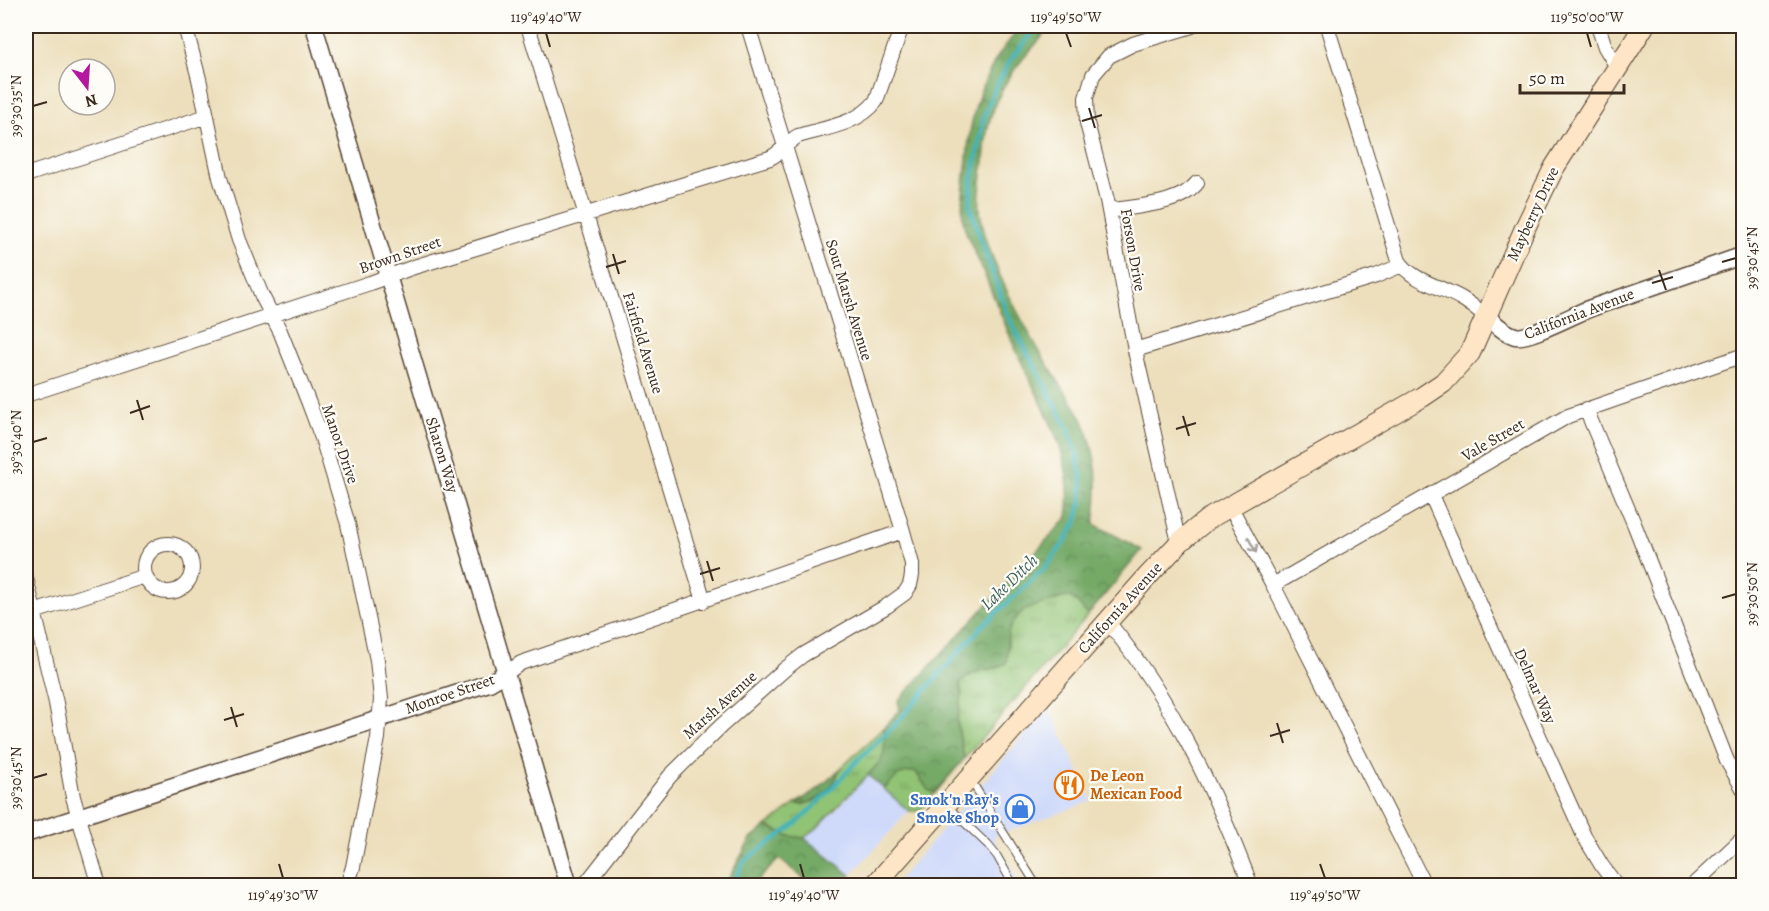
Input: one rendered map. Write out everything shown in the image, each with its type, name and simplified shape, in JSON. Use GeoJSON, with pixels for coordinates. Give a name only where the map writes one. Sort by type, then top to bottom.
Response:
{"type":"FeatureCollection","features":[{"type":"Feature","properties":{"kind":"main road","name":"Mayberry Drive"},"geometry":{"type":"LineString","coordinates":[[1422,397],[1443,383],[1470,353],[1554,168],[1644,26]]}},
{"type":"Feature","properties":{"kind":"main road","name":"California Avenue"},"geometry":{"type":"LineString","coordinates":[[880,883],[945,804],[1179,543],[1208,519],[1422,397]]}},
{"type":"Feature","properties":{"kind":"street","name":"Manor Drive"},"geometry":{"type":"LineString","coordinates":[[185,26],[220,178],[239,240],[262,296],[273,315],[322,438],[348,524],[377,660],[381,699],[378,738],[347,885]]}},
{"type":"Feature","properties":{"kind":"street","name":"Sharon Way"},"geometry":{"type":"LineString","coordinates":[[314,26],[569,885]]}},
{"type":"Feature","properties":{"kind":"street","name":"Fairfield Avenue"},"geometry":{"type":"LineString","coordinates":[[528,26],[704,601]]}},
{"type":"Feature","properties":{"kind":"street","name":"Sout Marsh Avenue"},"geometry":{"type":"LineString","coordinates":[[748,26],[903,531],[912,564],[910,585]]}},
{"type":"Feature","properties":{"kind":"street","name":"Brown Street"},"geometry":{"type":"LineString","coordinates":[[26,395],[388,276],[770,158],[798,136],[860,117],[869,110],[876,101],[902,26]]}},
{"type":"Feature","properties":{"kind":"street","name":"Forson Drive"},"geometry":{"type":"LineString","coordinates":[[1179,543],[1135,350],[1109,211],[1086,111],[1086,98],[1093,75],[1101,64],[1120,49],[1192,26]]}},
{"type":"Feature","properties":{"kind":"street"},"geometry":{"type":"LineString","coordinates":[[1327,26],[1395,250],[1402,266],[1416,276],[1464,300],[1487,317]]}},
{"type":"Feature","properties":{"kind":"street"},"geometry":{"type":"LineString","coordinates":[[1598,26],[1617,67]]}},
{"type":"Feature","properties":{"kind":"street"},"geometry":{"type":"LineString","coordinates":[[26,175],[207,116]]}},
{"type":"Feature","properties":{"kind":"street"},"geometry":{"type":"LineString","coordinates":[[1109,211],[1177,198],[1191,191],[1197,183]]}},
{"type":"Feature","properties":{"kind":"street","name":"California Avenue"},"geometry":{"type":"LineString","coordinates":[[1487,317],[1507,333],[1518,338],[1531,335],[1583,311],[1743,255]]}},
{"type":"Feature","properties":{"kind":"street"},"geometry":{"type":"LineString","coordinates":[[1135,350],[1402,266]]}},
{"type":"Feature","properties":{"kind":"street","name":"Vale Street"},"geometry":{"type":"LineString","coordinates":[[1273,585],[1552,424],[1586,409],[1743,355]]}},
{"type":"Feature","properties":{"kind":"street"},"geometry":{"type":"LineString","coordinates":[[1586,409],[1635,526],[1727,760],[1743,790]]}},
{"type":"Feature","properties":{"kind":"street","name":"Delmar Way"},"geometry":{"type":"LineString","coordinates":[[1431,495],[1584,836],[1602,866],[1617,885]]}},
{"type":"Feature","properties":{"kind":"street"},"geometry":{"type":"LineString","coordinates":[[1230,506],[1273,585],[1425,885]]}},
{"type":"Feature","properties":{"kind":"street","name":"Monroe Street"},"geometry":{"type":"LineString","coordinates":[[26,834],[489,683],[521,663],[903,531]]}},
{"type":"Feature","properties":{"kind":"street"},"geometry":{"type":"LineString","coordinates":[[34,612],[145,576]]}},
{"type":"Feature","properties":{"kind":"street"},"geometry":{"type":"LineString","coordinates":[[26,578],[56,703],[73,797],[99,885]]}},
{"type":"Feature","properties":{"kind":"street","name":"Marsh Avenue"},"geometry":{"type":"LineString","coordinates":[[584,885],[670,776],[721,726],[784,669],[803,655],[898,600],[910,585]]}},
{"type":"Feature","properties":{"kind":"street"},"geometry":{"type":"LineString","coordinates":[[1107,621],[1122,638],[1186,738],[1212,791],[1251,885]]}},
{"type":"Feature","properties":{"kind":"street"},"geometry":{"type":"LineString","coordinates":[[1692,885],[1743,837]]}},
{"type":"Feature","properties":{"kind":"lane"},"geometry":{"type":"LineString","coordinates":[[969,777],[1037,885]]}},
{"type":"Feature","properties":{"kind":"lane"},"geometry":{"type":"LineString","coordinates":[[945,804],[988,845],[1014,885]]}},
{"type":"Feature","properties":{"kind":"shaded area"},"geometry":{"type":"Polygon","coordinates":[[[1049,707],[1092,801],[993,837],[1021,885],[893,886],[1049,707]]]}},
{"type":"Feature","properties":{"kind":"shaded area"},"geometry":{"type":"Polygon","coordinates":[[[868,775],[909,811],[851,875],[804,838],[837,809],[868,775]]]}},
{"type":"Feature","properties":{"kind":"green space"},"geometry":{"type":"Polygon","coordinates":[[[1023,26],[1051,26],[1013,73],[1000,94],[991,116],[980,192],[980,211],[984,230],[998,270],[1017,310],[1088,432],[1097,474],[1094,524],[1142,550],[1088,615],[1074,599],[1067,597],[1022,612],[1009,630],[1006,663],[976,672],[960,683],[962,695],[957,721],[964,759],[935,793],[928,790],[916,772],[902,774],[884,789],[868,775],[882,758],[885,742],[884,727],[900,710],[898,701],[1067,518],[1069,496],[1067,475],[1056,436],[1010,337],[964,226],[962,212],[970,130],[979,97],[992,66],[1011,38],[1023,26]]]}},
{"type":"Feature","properties":{"kind":"green space"},"geometry":{"type":"Polygon","coordinates":[[[1068,596],[1074,599],[1088,615],[964,759],[957,721],[962,695],[960,683],[973,671],[998,668],[1005,658],[1008,633],[1016,616],[1041,603],[1068,596]]]}},
{"type":"Feature","properties":{"kind":"green space"},"geometry":{"type":"Polygon","coordinates":[[[884,727],[886,749],[883,759],[816,829],[804,838],[789,836],[767,826],[795,804],[803,805],[836,779],[839,770],[884,727]]]}},
{"type":"Feature","properties":{"kind":"green space"},"geometry":{"type":"Polygon","coordinates":[[[839,770],[833,784],[823,795],[810,802],[795,804],[818,789],[839,770]]]}},
{"type":"Feature","properties":{"kind":"green space"},"geometry":{"type":"Polygon","coordinates":[[[906,771],[916,772],[928,790],[935,793],[919,811],[909,811],[884,789],[895,777],[906,771]]]}},
{"type":"Feature","properties":{"kind":"green space"},"geometry":{"type":"Polygon","coordinates":[[[767,826],[788,836],[804,838],[851,875],[842,885],[812,885],[779,859],[756,885],[725,885],[750,840],[767,826]]]}},
{"type":"Feature","properties":{"kind":"waterway","name":"Lake Ditch"},"geometry":{"type":"LineString","coordinates":[[733,886],[742,864],[796,824],[895,725],[981,627],[1045,568],[1076,523],[1082,500],[1082,483],[1076,450],[1068,428],[1010,320],[970,206],[984,117],[995,88],[1012,58],[1038,26]]}},
{"type":"Feature","properties":{"kind":"place","name":"De Leon Mexican Food"},"geometry":{"type":"Point","coordinates":[1069,785]}},
{"type":"Feature","properties":{"kind":"place","name":"Smok'n Ray's Smoke Shop"},"geometry":{"type":"Point","coordinates":[1020,809]}}]}
